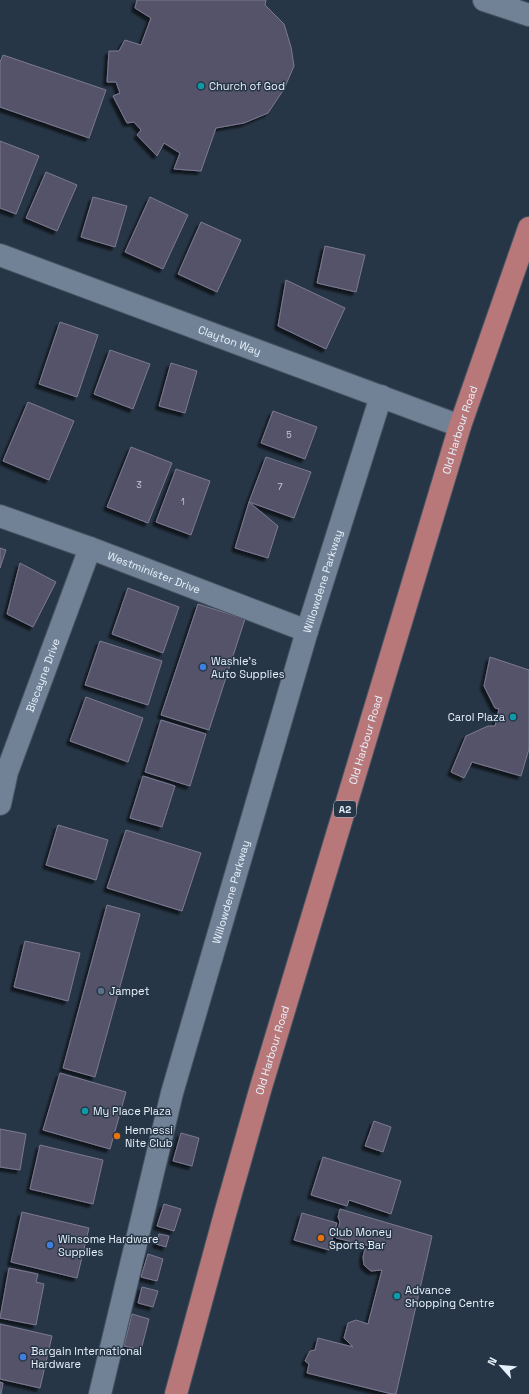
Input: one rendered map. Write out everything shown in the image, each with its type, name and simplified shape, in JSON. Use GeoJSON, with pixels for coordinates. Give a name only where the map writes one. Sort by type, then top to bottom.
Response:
{"type":"FeatureCollection","features":[{"type":"Feature","properties":{"kind":"main road","name":"Old Harbour Road"},"geometry":{"type":"LineString","coordinates":[[176,1394],[261,1087],[460,426],[529,228]]}},
{"type":"Feature","properties":{"kind":"street"},"geometry":{"type":"LineString","coordinates":[[484,0],[529,15]]}},
{"type":"Feature","properties":{"kind":"street","name":"Clayton Way"},"geometry":{"type":"LineString","coordinates":[[0,255],[460,426]]}},
{"type":"Feature","properties":{"kind":"street","name":"Willowdene Parkway"},"geometry":{"type":"LineString","coordinates":[[100,1394],[172,1093],[307,632],[381,396]]}},
{"type":"Feature","properties":{"kind":"street","name":"Westminister Drive"},"geometry":{"type":"LineString","coordinates":[[0,516],[90,548],[307,632]]}},
{"type":"Feature","properties":{"kind":"street","name":"Biscayne Drive"},"geometry":{"type":"LineString","coordinates":[[0,804],[4,771],[90,548]]}},
{"type":"Feature","properties":{"kind":"building","name":"Church of God"},"geometry":{"type":"Polygon","coordinates":[[[137,0],[266,0],[265,5],[284,24],[291,47],[294,66],[284,89],[268,113],[244,123],[216,128],[201,171],[174,169],[180,153],[164,143],[157,156],[137,135],[141,130],[134,122],[127,123],[113,96],[120,93],[116,82],[107,82],[109,51],[119,51],[125,40],[141,45],[151,18],[135,8],[137,0]]]}},
{"type":"Feature","properties":{"kind":"building"},"geometry":{"type":"Polygon","coordinates":[[[3,55],[106,90],[89,138],[0,107],[0,62],[3,55]]]}},
{"type":"Feature","properties":{"kind":"building"},"geometry":{"type":"Polygon","coordinates":[[[0,141],[39,156],[16,214],[0,208],[0,141]]]}},
{"type":"Feature","properties":{"kind":"building"},"geometry":{"type":"Polygon","coordinates":[[[46,172],[77,185],[57,231],[26,218],[46,172]]]}},
{"type":"Feature","properties":{"kind":"building"},"geometry":{"type":"Polygon","coordinates":[[[93,197],[127,206],[115,247],[81,237],[93,197]]]}},
{"type":"Feature","properties":{"kind":"building"},"geometry":{"type":"Polygon","coordinates":[[[150,197],[188,215],[163,269],[125,252],[150,197]]]}},
{"type":"Feature","properties":{"kind":"building"},"geometry":{"type":"Polygon","coordinates":[[[201,222],[241,240],[217,292],[178,274],[201,222]]]}},
{"type":"Feature","properties":{"kind":"building"},"geometry":{"type":"Polygon","coordinates":[[[325,246],[365,255],[356,292],[317,283],[325,246]]]}},
{"type":"Feature","properties":{"kind":"building"},"geometry":{"type":"Polygon","coordinates":[[[286,280],[345,308],[326,349],[278,326],[286,280]]]}},
{"type":"Feature","properties":{"kind":"building"},"geometry":{"type":"Polygon","coordinates":[[[60,322],[98,335],[77,397],[39,384],[60,322]]]}},
{"type":"Feature","properties":{"kind":"building"},"geometry":{"type":"Polygon","coordinates":[[[110,350],[150,364],[133,409],[94,394],[110,350]]]}},
{"type":"Feature","properties":{"kind":"building"},"geometry":{"type":"Polygon","coordinates":[[[171,363],[197,371],[185,413],[159,406],[171,363]]]}},
{"type":"Feature","properties":{"kind":"building"},"geometry":{"type":"Polygon","coordinates":[[[28,402],[74,421],[49,480],[3,461],[28,402]]]}},
{"type":"Feature","properties":{"kind":"building"},"geometry":{"type":"Polygon","coordinates":[[[273,411],[317,427],[305,459],[261,443],[273,411]]]}},
{"type":"Feature","properties":{"kind":"building"},"geometry":{"type":"Polygon","coordinates":[[[131,447],[172,463],[148,523],[107,507],[131,447]]]}},
{"type":"Feature","properties":{"kind":"building"},"geometry":{"type":"Polygon","coordinates":[[[266,457],[311,472],[294,518],[249,502],[266,457]]]}},
{"type":"Feature","properties":{"kind":"building"},"geometry":{"type":"Polygon","coordinates":[[[176,469],[210,481],[191,535],[156,522],[176,469]]]}},
{"type":"Feature","properties":{"kind":"building"},"geometry":{"type":"Polygon","coordinates":[[[249,502],[278,526],[268,558],[235,548],[249,502]]]}},
{"type":"Feature","properties":{"kind":"building"},"geometry":{"type":"Polygon","coordinates":[[[0,548],[6,550],[0,568],[0,548]]]}},
{"type":"Feature","properties":{"kind":"building"},"geometry":{"type":"Polygon","coordinates":[[[20,563],[56,582],[33,627],[7,614],[20,563]]]}},
{"type":"Feature","properties":{"kind":"building"},"geometry":{"type":"Polygon","coordinates":[[[128,588],[179,607],[163,653],[112,634],[128,588]]]}},
{"type":"Feature","properties":{"kind":"building","name":"Washie's Auto Supplies"},"geometry":{"type":"Polygon","coordinates":[[[198,604],[245,619],[209,730],[161,715],[198,604]]]}},
{"type":"Feature","properties":{"kind":"building"},"geometry":{"type":"Polygon","coordinates":[[[100,641],[162,661],[148,705],[85,685],[100,641]]]}},
{"type":"Feature","properties":{"kind":"building","name":"Carol Plaza"},"geometry":{"type":"Polygon","coordinates":[[[490,657],[529,670],[529,749],[521,776],[472,762],[464,778],[451,772],[466,736],[488,726],[495,726],[499,709],[495,708],[484,686],[490,657]]]}},
{"type":"Feature","properties":{"kind":"building"},"geometry":{"type":"Polygon","coordinates":[[[86,697],[143,718],[128,762],[70,741],[86,697]]]}},
{"type":"Feature","properties":{"kind":"building"},"geometry":{"type":"Polygon","coordinates":[[[161,720],[206,734],[190,786],[145,772],[161,720]]]}},
{"type":"Feature","properties":{"kind":"building"},"geometry":{"type":"Polygon","coordinates":[[[143,776],[175,786],[162,827],[130,818],[143,776]]]}},
{"type":"Feature","properties":{"kind":"building"},"geometry":{"type":"Polygon","coordinates":[[[58,825],[108,840],[96,880],[46,865],[58,825]]]}},
{"type":"Feature","properties":{"kind":"building"},"geometry":{"type":"Polygon","coordinates":[[[126,830],[201,853],[182,911],[107,888],[126,830]]]}},
{"type":"Feature","properties":{"kind":"building","name":"Jampet"},"geometry":{"type":"Polygon","coordinates":[[[107,905],[140,914],[95,1077],[63,1068],[107,905]]]}},
{"type":"Feature","properties":{"kind":"building"},"geometry":{"type":"Polygon","coordinates":[[[25,941],[80,953],[68,1001],[14,987],[25,941]]]}},
{"type":"Feature","properties":{"kind":"building","name":"My Place Plaza"},"geometry":{"type":"Polygon","coordinates":[[[60,1073],[126,1092],[110,1149],[43,1130],[60,1073]]]}},
{"type":"Feature","properties":{"kind":"building"},"geometry":{"type":"Polygon","coordinates":[[[374,1121],[391,1127],[383,1152],[365,1146],[374,1121]]]}},
{"type":"Feature","properties":{"kind":"building"},"geometry":{"type":"Polygon","coordinates":[[[0,1129],[26,1134],[20,1170],[0,1167],[0,1129]]]}},
{"type":"Feature","properties":{"kind":"building"},"geometry":{"type":"Polygon","coordinates":[[[181,1133],[199,1138],[192,1166],[173,1161],[181,1133]]]}},
{"type":"Feature","properties":{"kind":"building"},"geometry":{"type":"Polygon","coordinates":[[[40,1145],[103,1160],[93,1204],[30,1189],[40,1145]]]}},
{"type":"Feature","properties":{"kind":"building"},"geometry":{"type":"Polygon","coordinates":[[[323,1157],[401,1181],[391,1214],[349,1200],[347,1206],[311,1195],[323,1157]]]}},
{"type":"Feature","properties":{"kind":"building"},"geometry":{"type":"Polygon","coordinates":[[[164,1204],[181,1209],[174,1231],[157,1226],[164,1204]]]}},
{"type":"Feature","properties":{"kind":"building","name":"Advance Shopping Centre"},"geometry":{"type":"Polygon","coordinates":[[[340,1209],[432,1236],[396,1394],[307,1373],[309,1364],[305,1361],[310,1351],[315,1350],[318,1338],[353,1347],[344,1338],[348,1323],[356,1320],[368,1324],[382,1270],[371,1271],[364,1265],[363,1257],[365,1249],[370,1246],[336,1238],[340,1222],[338,1217],[340,1209]]]}},
{"type":"Feature","properties":{"kind":"building","name":"Winsome Hardware Supplies"},"geometry":{"type":"Polygon","coordinates":[[[22,1212],[89,1228],[77,1278],[11,1262],[22,1212]]]}},
{"type":"Feature","properties":{"kind":"building"},"geometry":{"type":"Polygon","coordinates":[[[302,1213],[337,1223],[329,1250],[294,1240],[302,1213]]]}},
{"type":"Feature","properties":{"kind":"building"},"geometry":{"type":"Polygon","coordinates":[[[159,1234],[169,1236],[166,1247],[156,1244],[159,1234]]]}},
{"type":"Feature","properties":{"kind":"building"},"geometry":{"type":"Polygon","coordinates":[[[148,1254],[163,1259],[157,1281],[141,1277],[148,1254]]]}},
{"type":"Feature","properties":{"kind":"building"},"geometry":{"type":"Polygon","coordinates":[[[9,1268],[38,1274],[36,1282],[44,1284],[36,1325],[0,1318],[9,1268]]]}},
{"type":"Feature","properties":{"kind":"building"},"geometry":{"type":"Polygon","coordinates":[[[142,1287],[158,1291],[153,1307],[138,1303],[142,1287]]]}},
{"type":"Feature","properties":{"kind":"building"},"geometry":{"type":"Polygon","coordinates":[[[132,1314],[149,1319],[141,1350],[124,1346],[132,1314]]]}},
{"type":"Feature","properties":{"kind":"building","name":"Bargain International Hardware"},"geometry":{"type":"Polygon","coordinates":[[[0,1324],[52,1336],[40,1388],[0,1379],[0,1324]]]}},
{"type":"Feature","properties":{"kind":"building"},"geometry":{"type":"Polygon","coordinates":[[[0,1382],[3,1383],[1,1394],[0,1394],[0,1382]]]}},
{"type":"Feature","properties":{"kind":"place","name":"Church of God"},"geometry":{"type":"Point","coordinates":[201,86]}},
{"type":"Feature","properties":{"kind":"place","name":"Washie's Auto Supplies"},"geometry":{"type":"Point","coordinates":[203,667]}},
{"type":"Feature","properties":{"kind":"place","name":"Carol Plaza"},"geometry":{"type":"Point","coordinates":[513,717]}},
{"type":"Feature","properties":{"kind":"place","name":"Jampet"},"geometry":{"type":"Point","coordinates":[101,991]}},
{"type":"Feature","properties":{"kind":"place","name":"My Place Plaza"},"geometry":{"type":"Point","coordinates":[85,1111]}},
{"type":"Feature","properties":{"kind":"place","name":"Hennessi Nite Club"},"geometry":{"type":"Point","coordinates":[117,1136]}},
{"type":"Feature","properties":{"kind":"place","name":"Club Money Sports Bar"},"geometry":{"type":"Point","coordinates":[321,1238]}},
{"type":"Feature","properties":{"kind":"place","name":"Winsome Hardware Supplies"},"geometry":{"type":"Point","coordinates":[50,1245]}},
{"type":"Feature","properties":{"kind":"place","name":"Advance Shopping Centre"},"geometry":{"type":"Point","coordinates":[397,1296]}},
{"type":"Feature","properties":{"kind":"place","name":"Bargain International Hardware"},"geometry":{"type":"Point","coordinates":[23,1357]}}]}
